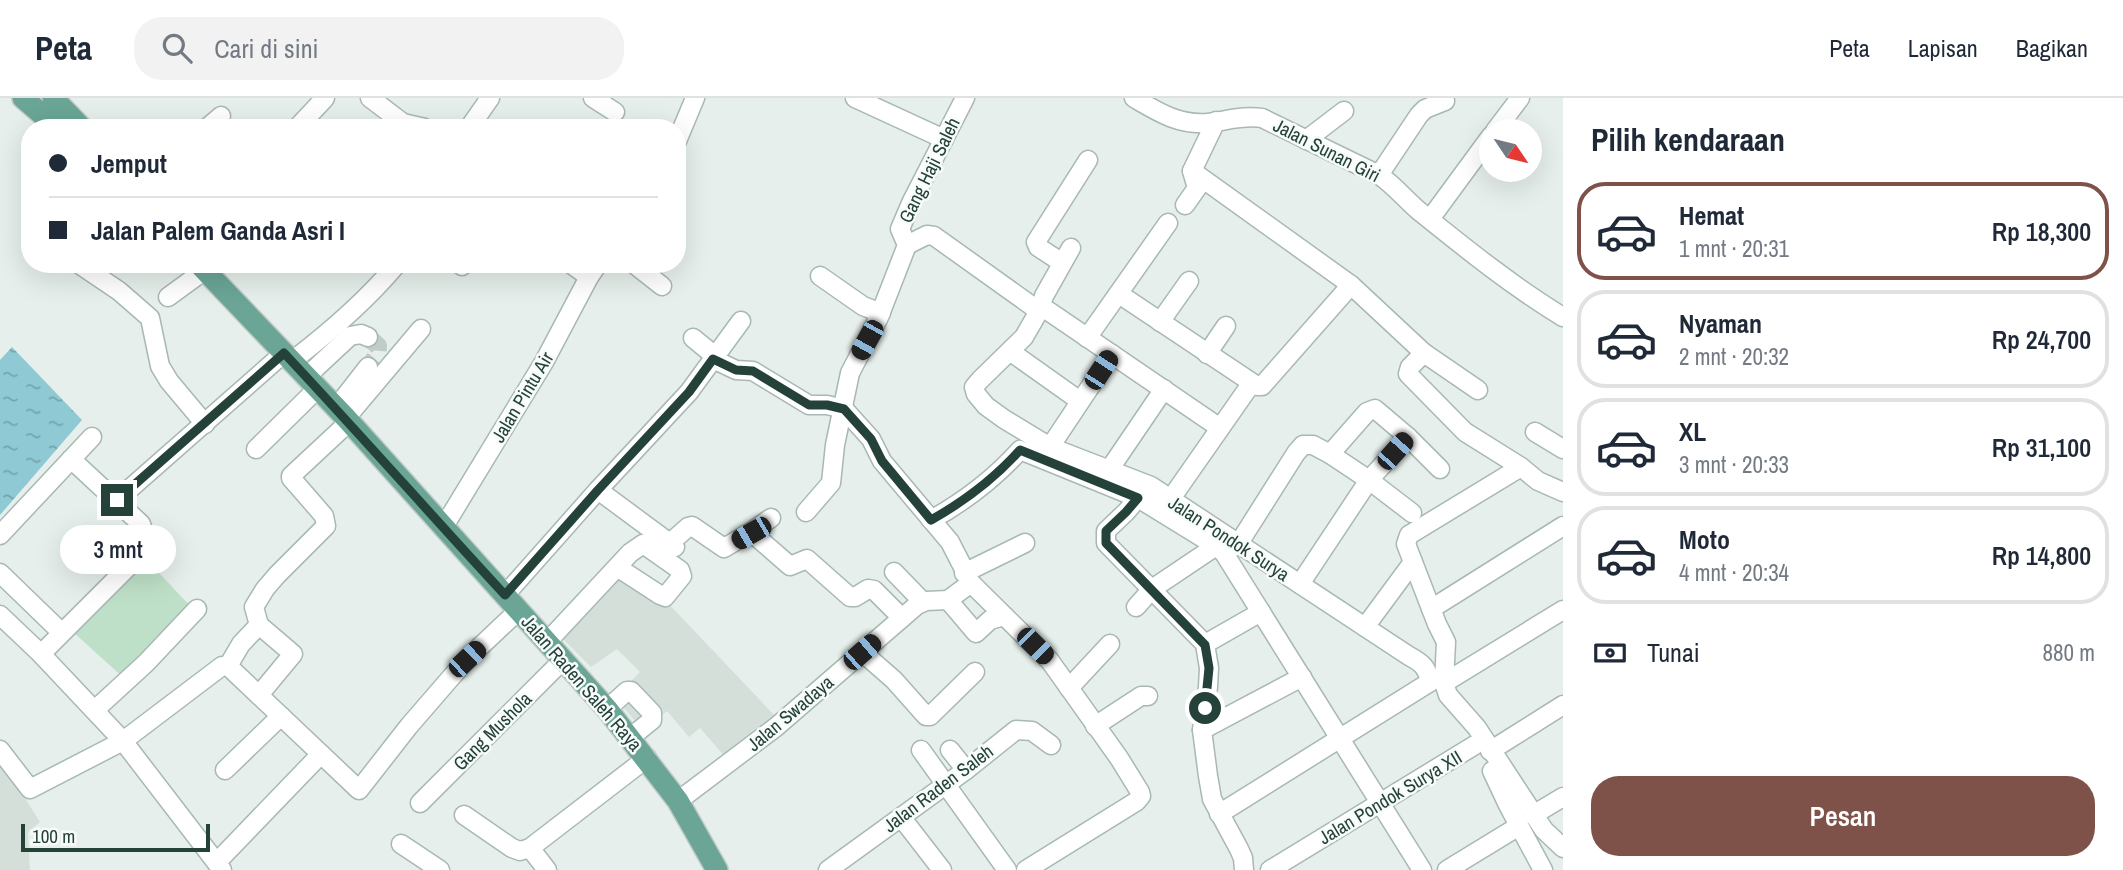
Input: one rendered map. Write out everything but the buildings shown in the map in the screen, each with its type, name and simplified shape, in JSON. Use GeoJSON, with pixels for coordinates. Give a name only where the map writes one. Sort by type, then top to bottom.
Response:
{"type":"FeatureCollection","features":[{"type":"Feature","properties":{"kind":"main road"},"geometry":{"type":"LineString","coordinates":[[23,98],[48,119]]}},
{"type":"Feature","properties":{"kind":"main road"},"geometry":{"type":"LineString","coordinates":[[53,98],[73,119]]}},
{"type":"Feature","properties":{"kind":"main road","name":"Jalan Raden Saleh Raya"},"geometry":{"type":"LineString","coordinates":[[208,273],[344,416],[548,641],[631,737],[678,801],[717,870]]}},
{"type":"Feature","properties":{"kind":"street"},"geometry":{"type":"LineString","coordinates":[[305,119],[325,98]]}},
{"type":"Feature","properties":{"kind":"street"},"geometry":{"type":"LineString","coordinates":[[370,98],[398,119]]}},
{"type":"Feature","properties":{"kind":"street"},"geometry":{"type":"LineString","coordinates":[[475,119],[490,98]]}},
{"type":"Feature","properties":{"kind":"street"},"geometry":{"type":"LineString","coordinates":[[593,98],[615,112]]}},
{"type":"Feature","properties":{"kind":"street"},"geometry":{"type":"LineString","coordinates":[[686,120],[695,98]]}},
{"type":"Feature","properties":{"kind":"street"},"geometry":{"type":"LineString","coordinates":[[855,98],[944,139]]}},
{"type":"Feature","properties":{"kind":"street","name":"Gang Haji Saleh"},"geometry":{"type":"LineString","coordinates":[[806,512],[831,484],[835,445],[850,373],[881,313],[907,245],[900,229],[965,98]]}},
{"type":"Feature","properties":{"kind":"street","name":"Jalan Sunan Giri"},"geometry":{"type":"LineString","coordinates":[[1134,98],[1177,121],[1207,123],[1251,116],[1262,118],[1378,174],[1394,185],[1416,208],[1532,298],[1560,310]]}},
{"type":"Feature","properties":{"kind":"street"},"geometry":{"type":"LineString","coordinates":[[1504,119],[1520,98]]}},
{"type":"Feature","properties":{"kind":"street"},"geometry":{"type":"LineString","coordinates":[[1378,174],[1419,115],[1425,109],[1445,101]]}},
{"type":"Feature","properties":{"kind":"street"},"geometry":{"type":"LineString","coordinates":[[1306,140],[1344,111]]}},
{"type":"Feature","properties":{"kind":"street"},"geometry":{"type":"LineString","coordinates":[[218,119],[221,116]]}},
{"type":"Feature","properties":{"kind":"street"},"geometry":{"type":"LineString","coordinates":[[1185,205],[1196,188],[1192,172],[1216,121]]}},
{"type":"Feature","properties":{"kind":"street"},"geometry":{"type":"LineString","coordinates":[[1430,219],[1479,152]]}},
{"type":"Feature","properties":{"kind":"street"},"geometry":{"type":"LineString","coordinates":[[1080,401],[1011,352],[1024,337],[1040,309],[1066,255],[1038,247],[1037,242],[1088,160]]}},
{"type":"Feature","properties":{"kind":"street"},"geometry":{"type":"LineString","coordinates":[[1192,172],[1351,285],[1424,353],[1478,390]]}},
{"type":"Feature","properties":{"kind":"street"},"geometry":{"type":"LineString","coordinates":[[1087,338],[1168,223]]}},
{"type":"Feature","properties":{"kind":"street"},"geometry":{"type":"LineString","coordinates":[[907,245],[927,235],[934,236],[1220,428]]}},
{"type":"Feature","properties":{"kind":"street"},"geometry":{"type":"LineString","coordinates":[[92,273],[119,291],[150,318],[160,366],[169,382],[205,424]]}},
{"type":"Feature","properties":{"kind":"street"},"geometry":{"type":"LineString","coordinates":[[167,297],[195,273]]}},
{"type":"Feature","properties":{"kind":"street"},"geometry":{"type":"LineString","coordinates":[[117,500],[288,357],[330,332],[390,273]]}},
{"type":"Feature","properties":{"kind":"street","name":"Jalan Pintu Air"},"geometry":{"type":"LineString","coordinates":[[443,528],[544,362],[593,273]]}},
{"type":"Feature","properties":{"kind":"street"},"geometry":{"type":"LineString","coordinates":[[645,273],[662,286]]}},
{"type":"Feature","properties":{"kind":"street"},"geometry":{"type":"LineString","coordinates":[[820,276],[863,306],[881,313]]}},
{"type":"Feature","properties":{"kind":"street"},"geometry":{"type":"LineString","coordinates":[[1160,322],[1189,281]]}},
{"type":"Feature","properties":{"kind":"street"},"geometry":{"type":"LineString","coordinates":[[1119,294],[1251,384],[1262,386],[1351,285]]}},
{"type":"Feature","properties":{"kind":"street"},"geometry":{"type":"LineString","coordinates":[[0,750],[30,789],[123,741],[222,666],[228,666],[359,790],[467,659],[598,490],[689,392],[741,321]]}},
{"type":"Feature","properties":{"kind":"street"},"geometry":{"type":"LineString","coordinates":[[1207,354],[1226,327]]}},
{"type":"Feature","properties":{"kind":"street"},"geometry":{"type":"LineString","coordinates":[[259,695],[293,654],[259,625],[254,607],[265,589],[326,526],[324,516],[291,478],[313,456],[344,416],[421,329]]}},
{"type":"Feature","properties":{"kind":"street"},"geometry":{"type":"LineString","coordinates":[[256,450],[350,336],[361,334],[368,337]]}},
{"type":"Feature","properties":{"kind":"street"},"geometry":{"type":"LineString","coordinates":[[693,338],[714,357],[736,370],[753,371],[809,405],[844,409],[871,439],[882,461],[950,542],[967,578],[1050,661],[1119,758],[1141,796],[1137,801],[1027,870]]}},
{"type":"Feature","properties":{"kind":"street","name":"Jalan Pondok Surya"},"geometry":{"type":"LineString","coordinates":[[1011,352],[974,387],[986,406],[1050,447],[1151,486],[1226,547],[1300,584],[1423,664],[1477,727],[1482,748],[1526,820]]}},
{"type":"Feature","properties":{"kind":"street"},"geometry":{"type":"LineString","coordinates":[[1424,353],[1410,366],[1408,374],[1465,432],[1521,467],[1538,481],[1563,492]]}},
{"type":"Feature","properties":{"kind":"street"},"geometry":{"type":"LineString","coordinates":[[1050,447],[1112,354]]}},
{"type":"Feature","properties":{"kind":"street"},"geometry":{"type":"LineString","coordinates":[[344,416],[368,367]]}},
{"type":"Feature","properties":{"kind":"street"},"geometry":{"type":"LineString","coordinates":[[1170,500],[1251,384]]}},
{"type":"Feature","properties":{"kind":"street"},"geometry":{"type":"LineString","coordinates":[[1110,470],[1164,389]]}},
{"type":"Feature","properties":{"kind":"street"},"geometry":{"type":"LineString","coordinates":[[1330,454],[1367,412],[1375,409],[1440,469]]}},
{"type":"Feature","properties":{"kind":"street"},"geometry":{"type":"LineString","coordinates":[[1535,432],[1563,449]]}},
{"type":"Feature","properties":{"kind":"street"},"geometry":{"type":"LineString","coordinates":[[0,535],[92,437]]}},
{"type":"Feature","properties":{"kind":"street"},"geometry":{"type":"LineString","coordinates":[[1300,584],[1369,480],[1408,437]]}},
{"type":"Feature","properties":{"kind":"street"},"geometry":{"type":"LineString","coordinates":[[1136,607],[1152,589],[1226,547],[1303,445],[1313,445],[1330,454],[1412,513]]}},
{"type":"Feature","properties":{"kind":"street"},"geometry":{"type":"LineString","coordinates":[[931,520],[962,502],[988,482],[1020,450],[1138,498],[1226,547],[1301,677],[1422,870]]}},
{"type":"Feature","properties":{"kind":"street"},"geometry":{"type":"LineString","coordinates":[[41,654],[147,545],[141,524],[71,459]]}},
{"type":"Feature","properties":{"kind":"street"},"geometry":{"type":"LineString","coordinates":[[1437,683],[1447,642],[1407,548],[1409,536],[1521,467]]}},
{"type":"Feature","properties":{"kind":"street"},"geometry":{"type":"LineString","coordinates":[[598,490],[672,545],[692,526],[724,548],[771,518]]}},
{"type":"Feature","properties":{"kind":"street"},"geometry":{"type":"LineString","coordinates":[[1138,498],[1106,531],[1106,543],[1205,645],[1209,668],[1202,730],[1212,799],[1239,849],[1244,870]]}},
{"type":"Feature","properties":{"kind":"street"},"geometry":{"type":"LineString","coordinates":[[1431,609],[1563,526]]}},
{"type":"Feature","properties":{"kind":"street"},"geometry":{"type":"LineString","coordinates":[[751,533],[790,566],[807,559],[850,597],[869,589],[874,590],[902,618]]}},
{"type":"Feature","properties":{"kind":"street"},"geometry":{"type":"LineString","coordinates":[[894,572],[923,602],[948,600],[967,578],[1025,543]]}},
{"type":"Feature","properties":{"kind":"street"},"geometry":{"type":"LineString","coordinates":[[1365,627],[1413,562]]}},
{"type":"Feature","properties":{"kind":"street"},"geometry":{"type":"LineString","coordinates":[[548,641],[617,567]]}},
{"type":"Feature","properties":{"kind":"street"},"geometry":{"type":"LineString","coordinates":[[0,573],[61,632]]}},
{"type":"Feature","properties":{"kind":"street"},"geometry":{"type":"LineString","coordinates":[[948,600],[976,633],[990,620],[1004,616]]}},
{"type":"Feature","properties":{"kind":"street","name":"Jalan Swadaya"},"geometry":{"type":"LineString","coordinates":[[678,801],[776,727],[923,602]]}},
{"type":"Feature","properties":{"kind":"street"},"geometry":{"type":"LineString","coordinates":[[98,707],[146,663],[197,608]]}},
{"type":"Feature","properties":{"kind":"street"},"geometry":{"type":"LineString","coordinates":[[1219,814],[1340,739],[1563,610]]}},
{"type":"Feature","properties":{"kind":"street"},"geometry":{"type":"LineString","coordinates":[[1205,645],[1262,612]]}},
{"type":"Feature","properties":{"kind":"street"},"geometry":{"type":"LineString","coordinates":[[3,623],[41,654],[123,741],[219,866],[321,754]]}},
{"type":"Feature","properties":{"kind":"street"},"geometry":{"type":"LineString","coordinates":[[228,666],[240,644],[259,625]]}},
{"type":"Feature","properties":{"kind":"street"},"geometry":{"type":"LineString","coordinates":[[1069,688],[1110,644]]}},
{"type":"Feature","properties":{"kind":"street"},"geometry":{"type":"LineString","coordinates":[[862,652],[894,680],[926,716],[930,716],[975,672]]}},
{"type":"Feature","properties":{"kind":"street","name":"Gang Mushola"},"geometry":{"type":"LineString","coordinates":[[420,803],[564,659]]}},
{"type":"Feature","properties":{"kind":"street"},"geometry":{"type":"LineString","coordinates":[[1202,730],[1301,677]]}},
{"type":"Feature","properties":{"kind":"street"},"geometry":{"type":"LineString","coordinates":[[607,709],[627,691],[631,691],[652,713],[652,720],[631,737]]}},
{"type":"Feature","properties":{"kind":"street"},"geometry":{"type":"LineString","coordinates":[[1095,726],[1141,696],[1148,696]]}},
{"type":"Feature","properties":{"kind":"street","name":"Jalan Pondok Surya XII"},"geometry":{"type":"LineString","coordinates":[[1270,870],[1380,803],[1563,705]]}},
{"type":"Feature","properties":{"kind":"street"},"geometry":{"type":"LineString","coordinates":[[225,770],[281,716]]}},
{"type":"Feature","properties":{"kind":"street","name":"Jalan Raden Saleh"},"geometry":{"type":"LineString","coordinates":[[828,870],[966,770],[1016,730],[1032,731],[1051,745]]}},
{"type":"Feature","properties":{"kind":"street"},"geometry":{"type":"LineString","coordinates":[[921,750],[1007,870]]}},
{"type":"Feature","properties":{"kind":"street"},"geometry":{"type":"LineString","coordinates":[[950,750],[966,770]]}},
{"type":"Feature","properties":{"kind":"street"},"geometry":{"type":"LineString","coordinates":[[464,815],[512,848],[520,851],[530,848],[647,758]]}},
{"type":"Feature","properties":{"kind":"street"},"geometry":{"type":"LineString","coordinates":[[1447,870],[1563,797]]}},
{"type":"Feature","properties":{"kind":"street"},"geometry":{"type":"LineString","coordinates":[[901,817],[942,870]]}},
{"type":"Feature","properties":{"kind":"street"},"geometry":{"type":"LineString","coordinates":[[1526,820],[1544,830],[1563,848]]}},
{"type":"Feature","properties":{"kind":"street"},"geometry":{"type":"LineString","coordinates":[[1526,820],[1543,870]]}},
{"type":"Feature","properties":{"kind":"street"},"geometry":{"type":"LineString","coordinates":[[401,844],[440,870]]}},
{"type":"Feature","properties":{"kind":"street"},"geometry":{"type":"LineString","coordinates":[[530,848],[547,870]]}},
{"type":"Feature","properties":{"kind":"shaded area"},"geometry":{"type":"Polygon","coordinates":[[[616,571],[664,599],[776,717],[726,758],[700,728],[689,737],[667,711],[643,730],[615,698],[640,672],[617,649],[591,667],[558,634],[616,571]]]}},
{"type":"Feature","properties":{"kind":"shaded area"},"geometry":{"type":"Polygon","coordinates":[[[0,754],[32,795],[26,800],[40,822],[28,832],[30,870],[0,870],[0,754]]]}},
{"type":"Feature","properties":{"kind":"green space"},"geometry":{"type":"Polygon","coordinates":[[[142,555],[192,608],[126,680],[72,631],[142,555]]]}},
{"type":"Feature","properties":{"kind":"water"},"geometry":{"type":"Polygon","coordinates":[[[12,347],[82,420],[0,515],[0,360],[12,347]]]}},
{"type":"Feature","properties":{"kind":"tunnel"},"geometry":{"type":"LineString","coordinates":[[368,337],[378,346],[377,356],[368,367]]}},
{"type":"Feature","properties":{"kind":"route"},"geometry":{"type":"LineString","coordinates":[[117,500],[284,353],[505,595],[689,392],[713,359],[736,370],[753,371],[809,405],[844,409],[871,439],[882,461],[931,520],[962,502],[988,482],[1020,450],[1138,498],[1106,531],[1106,543],[1205,645],[1209,668],[1205,708]]}}]}
